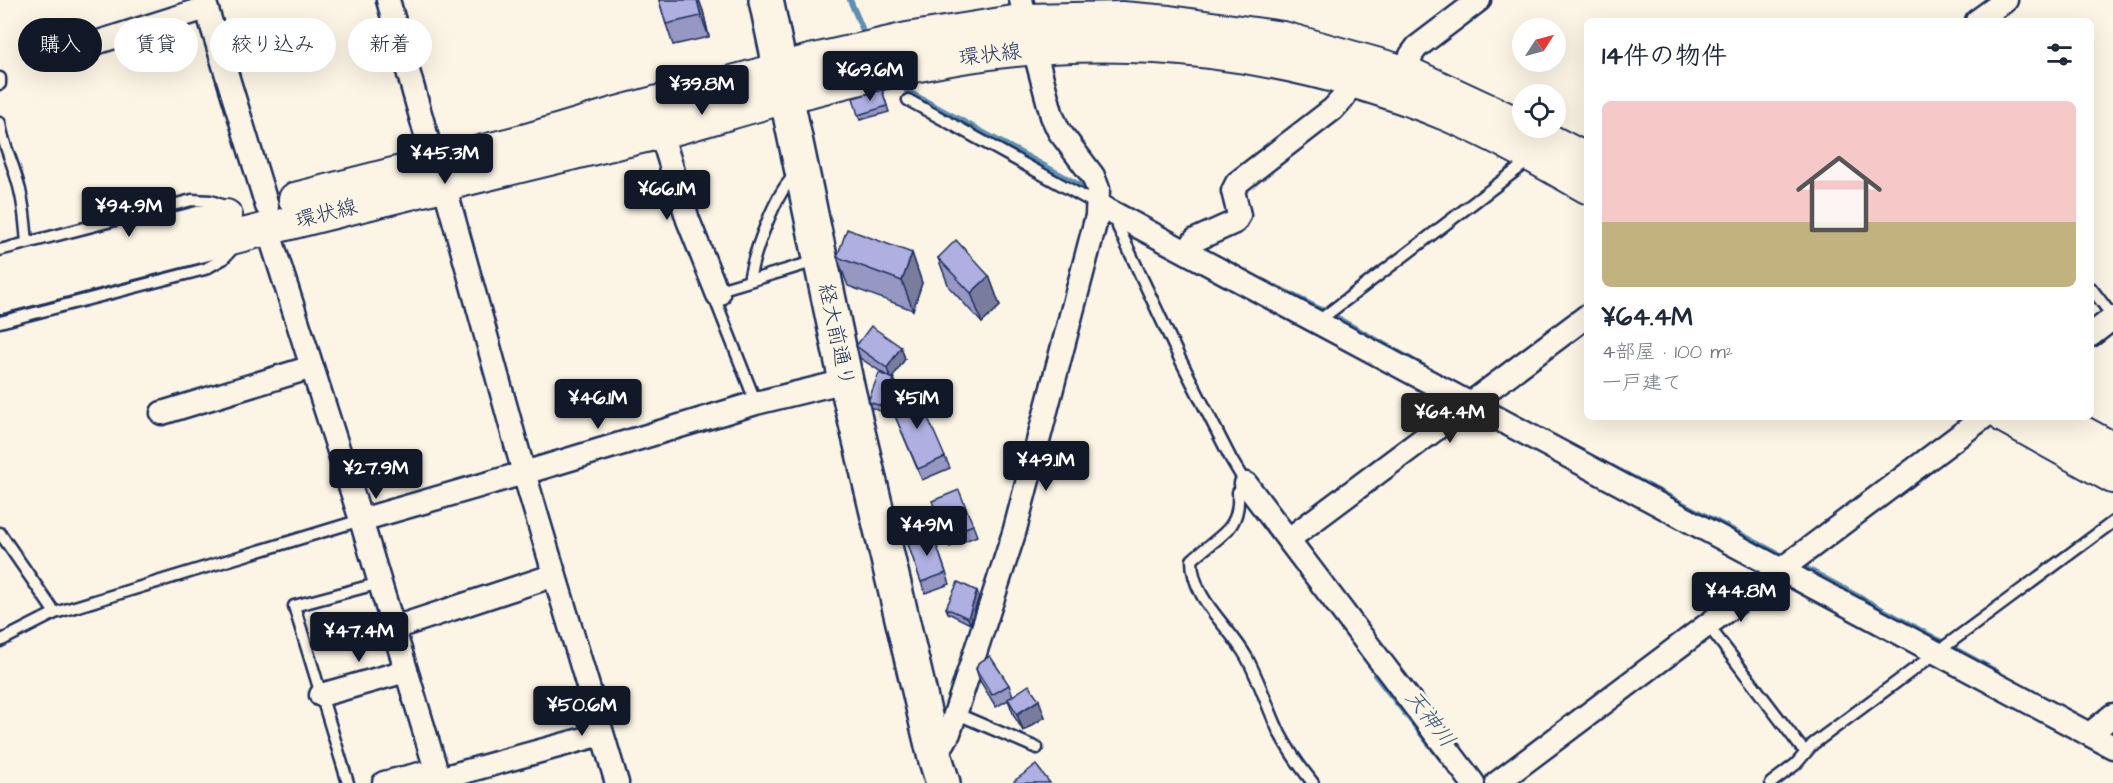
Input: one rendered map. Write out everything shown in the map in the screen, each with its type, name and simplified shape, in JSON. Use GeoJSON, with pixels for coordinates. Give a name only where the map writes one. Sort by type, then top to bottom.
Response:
{"type":"FeatureCollection","features":[{"type":"Feature","properties":{"kind":"main road","name":"経大前通り"},"geometry":{"type":"LineString","coordinates":[[766,0],[846,381],[938,768]]}},
{"type":"Feature","properties":{"kind":"street"},"geometry":{"type":"LineString","coordinates":[[388,0],[524,474],[617,783]]}},
{"type":"Feature","properties":{"kind":"street"},"geometry":{"type":"LineString","coordinates":[[1408,73],[1411,55],[1417,47],[1479,0]]}},
{"type":"Feature","properties":{"kind":"street"},"geometry":{"type":"LineString","coordinates":[[1981,18],[2006,0]]}},
{"type":"Feature","properties":{"kind":"street"},"geometry":{"type":"LineString","coordinates":[[102,40],[205,4],[255,220],[272,242],[362,520],[438,777]]}},
{"type":"Feature","properties":{"kind":"street","name":"環状線"},"geometry":{"type":"LineString","coordinates":[[439,173],[527,140],[784,83],[961,57],[1027,23],[1122,18],[1227,29],[1283,38],[1408,73],[1512,121]]}},
{"type":"Feature","properties":{"kind":"street"},"geometry":{"type":"LineString","coordinates":[[938,768],[944,742],[956,713],[1014,533],[1098,205],[1098,189],[1093,176],[1059,131],[1052,116],[1027,23]]}},
{"type":"Feature","properties":{"kind":"street","name":"環状線"},"geometry":{"type":"LineString","coordinates":[[1027,23],[1121,45],[1166,48],[1270,61],[1352,80],[1451,116],[1534,157],[1584,185]]}},
{"type":"Feature","properties":{"kind":"street"},"geometry":{"type":"LineString","coordinates":[[1187,252],[1195,240],[1234,222],[1239,215],[1233,191],[1237,183],[1333,109],[1343,98],[1352,80]]}},
{"type":"Feature","properties":{"kind":"street","name":"環状線"},"geometry":{"type":"LineString","coordinates":[[0,274],[255,220],[439,173],[661,133],[784,83]]}},
{"type":"Feature","properties":{"kind":"street"},"geometry":{"type":"LineString","coordinates":[[661,133],[688,220],[717,293]]}},
{"type":"Feature","properties":{"kind":"street","name":"環状線"},"geometry":{"type":"LineString","coordinates":[[1545,138],[1584,158]]}},
{"type":"Feature","properties":{"kind":"street"},"geometry":{"type":"LineString","coordinates":[[1098,205],[2113,747]]}},
{"type":"Feature","properties":{"kind":"street","name":"環状線"},"geometry":{"type":"LineString","coordinates":[[0,297],[255,220]]}},
{"type":"Feature","properties":{"kind":"street"},"geometry":{"type":"LineString","coordinates":[[2094,333],[2113,317]]}},
{"type":"Feature","properties":{"kind":"street"},"geometry":{"type":"LineString","coordinates":[[1289,538],[1584,318]]}},
{"type":"Feature","properties":{"kind":"street"},"geometry":{"type":"LineString","coordinates":[[162,412],[312,367]]}},
{"type":"Feature","properties":{"kind":"street"},"geometry":{"type":"LineString","coordinates":[[362,520],[524,474],[756,403],[846,381]]}},
{"type":"Feature","properties":{"kind":"street"},"geometry":{"type":"LineString","coordinates":[[1497,783],[1980,420]]}},
{"type":"Feature","properties":{"kind":"street"},"geometry":{"type":"LineString","coordinates":[[2010,420],[2113,477]]}},
{"type":"Feature","properties":{"kind":"street"},"geometry":{"type":"LineString","coordinates":[[2060,420],[2113,449]]}},
{"type":"Feature","properties":{"kind":"street"},"geometry":{"type":"LineString","coordinates":[[1246,483],[1473,783]]}},
{"type":"Feature","properties":{"kind":"street"},"geometry":{"type":"LineString","coordinates":[[394,628],[555,575]]}},
{"type":"Feature","properties":{"kind":"street"},"geometry":{"type":"LineString","coordinates":[[321,695],[406,671]]}},
{"type":"Feature","properties":{"kind":"street"},"geometry":{"type":"LineString","coordinates":[[2092,736],[2096,729],[2113,715]]}},
{"type":"Feature","properties":{"kind":"street"},"geometry":{"type":"LineString","coordinates":[[384,783],[438,777],[602,734]]}},
{"type":"Feature","properties":{"kind":"lane"},"geometry":{"type":"LineString","coordinates":[[0,78],[0,84]]}},
{"type":"Feature","properties":{"kind":"lane"},"geometry":{"type":"LineString","coordinates":[[908,100],[1098,205]]}},
{"type":"Feature","properties":{"kind":"lane"},"geometry":{"type":"LineString","coordinates":[[0,123],[1,135],[16,173],[24,203],[27,243]]}},
{"type":"Feature","properties":{"kind":"lane"},"geometry":{"type":"LineString","coordinates":[[1316,323],[1534,157]]}},
{"type":"Feature","properties":{"kind":"lane"},"geometry":{"type":"LineString","coordinates":[[749,281],[751,265],[778,198],[790,179],[802,171]]}},
{"type":"Feature","properties":{"kind":"lane"},"geometry":{"type":"LineString","coordinates":[[0,250],[192,200],[211,201],[255,220],[223,259],[206,269],[0,322]]}},
{"type":"Feature","properties":{"kind":"lane"},"geometry":{"type":"LineString","coordinates":[[1120,217],[1118,227],[1179,357],[1231,459],[1246,483],[1238,492],[1238,515],[1232,526],[1192,560],[1192,574],[1209,608],[1246,655],[1281,736],[1313,783]]}},
{"type":"Feature","properties":{"kind":"lane"},"geometry":{"type":"LineString","coordinates":[[756,403],[717,304],[717,293],[821,259]]}},
{"type":"Feature","properties":{"kind":"lane"},"geometry":{"type":"LineString","coordinates":[[2094,292],[2113,317]]}},
{"type":"Feature","properties":{"kind":"lane"},"geometry":{"type":"LineString","coordinates":[[0,641],[55,613],[362,520]]}},
{"type":"Feature","properties":{"kind":"lane"},"geometry":{"type":"LineString","coordinates":[[1771,783],[1796,764],[1806,751],[2113,522]]}},
{"type":"Feature","properties":{"kind":"lane"},"geometry":{"type":"LineString","coordinates":[[0,533],[55,613]]}},
{"type":"Feature","properties":{"kind":"lane"},"geometry":{"type":"LineString","coordinates":[[348,783],[294,606],[380,584]]}},
{"type":"Feature","properties":{"kind":"lane"},"geometry":{"type":"LineString","coordinates":[[1707,624],[1806,751]]}},
{"type":"Feature","properties":{"kind":"lane"},"geometry":{"type":"LineString","coordinates":[[956,713],[1037,748]]}},
{"type":"Feature","properties":{"kind":"building"},"geometry":{"type":"Polygon","coordinates":[[[659,0],[697,0],[701,16],[666,24],[659,0]]]}},
{"type":"Feature","properties":{"kind":"building"},"geometry":{"type":"Polygon","coordinates":[[[882,90],[887,106],[858,115],[853,98],[882,90]]]}},
{"type":"Feature","properties":{"kind":"building"},"geometry":{"type":"Polygon","coordinates":[[[847,229],[912,253],[902,281],[837,257],[847,229]]]}},
{"type":"Feature","properties":{"kind":"building"},"geometry":{"type":"Polygon","coordinates":[[[956,240],[989,276],[971,293],[938,258],[956,240]]]}},
{"type":"Feature","properties":{"kind":"building"},"geometry":{"type":"Polygon","coordinates":[[[871,326],[901,347],[887,368],[856,346],[871,326]]]}},
{"type":"Feature","properties":{"kind":"building"},"geometry":{"type":"Polygon","coordinates":[[[879,373],[894,379],[884,407],[869,402],[879,373]]]}},
{"type":"Feature","properties":{"kind":"building"},"geometry":{"type":"Polygon","coordinates":[[[916,390],[945,457],[918,469],[889,402],[916,390]]]}},
{"type":"Feature","properties":{"kind":"building"},"geometry":{"type":"Polygon","coordinates":[[[959,490],[973,525],[946,536],[932,501],[959,490]]]}},
{"type":"Feature","properties":{"kind":"building"},"geometry":{"type":"Polygon","coordinates":[[[932,532],[946,573],[921,582],[907,541],[932,532]]]}},
{"type":"Feature","properties":{"kind":"building"},"geometry":{"type":"Polygon","coordinates":[[[958,582],[977,591],[968,618],[946,608],[958,582]]]}},
{"type":"Feature","properties":{"kind":"building"},"geometry":{"type":"Polygon","coordinates":[[[990,656],[1009,685],[992,695],[976,669],[978,663],[990,656]]]}},
{"type":"Feature","properties":{"kind":"building"},"geometry":{"type":"Polygon","coordinates":[[[1029,685],[1039,700],[1017,714],[1008,699],[1029,685]]]}},
{"type":"Feature","properties":{"kind":"building"},"geometry":{"type":"Polygon","coordinates":[[[1036,765],[1050,783],[1016,783],[1014,781],[1036,765]]]}},
{"type":"Feature","properties":{"kind":"waterway"},"geometry":{"type":"LineString","coordinates":[[850,0],[862,28]]}},
{"type":"Feature","properties":{"kind":"waterway"},"geometry":{"type":"LineString","coordinates":[[907,91],[1081,186]]}},
{"type":"Feature","properties":{"kind":"waterway"},"geometry":{"type":"LineString","coordinates":[[1276,287],[1423,366]]}},
{"type":"Feature","properties":{"kind":"waterway"},"geometry":{"type":"LineString","coordinates":[[1612,467],[1786,558]]}},
{"type":"Feature","properties":{"kind":"waterway"},"geometry":{"type":"LineString","coordinates":[[1798,564],[1997,672]]}},
{"type":"Feature","properties":{"kind":"waterway","name":"天神川"},"geometry":{"type":"LineString","coordinates":[[1375,675],[1441,759]]}}]}
